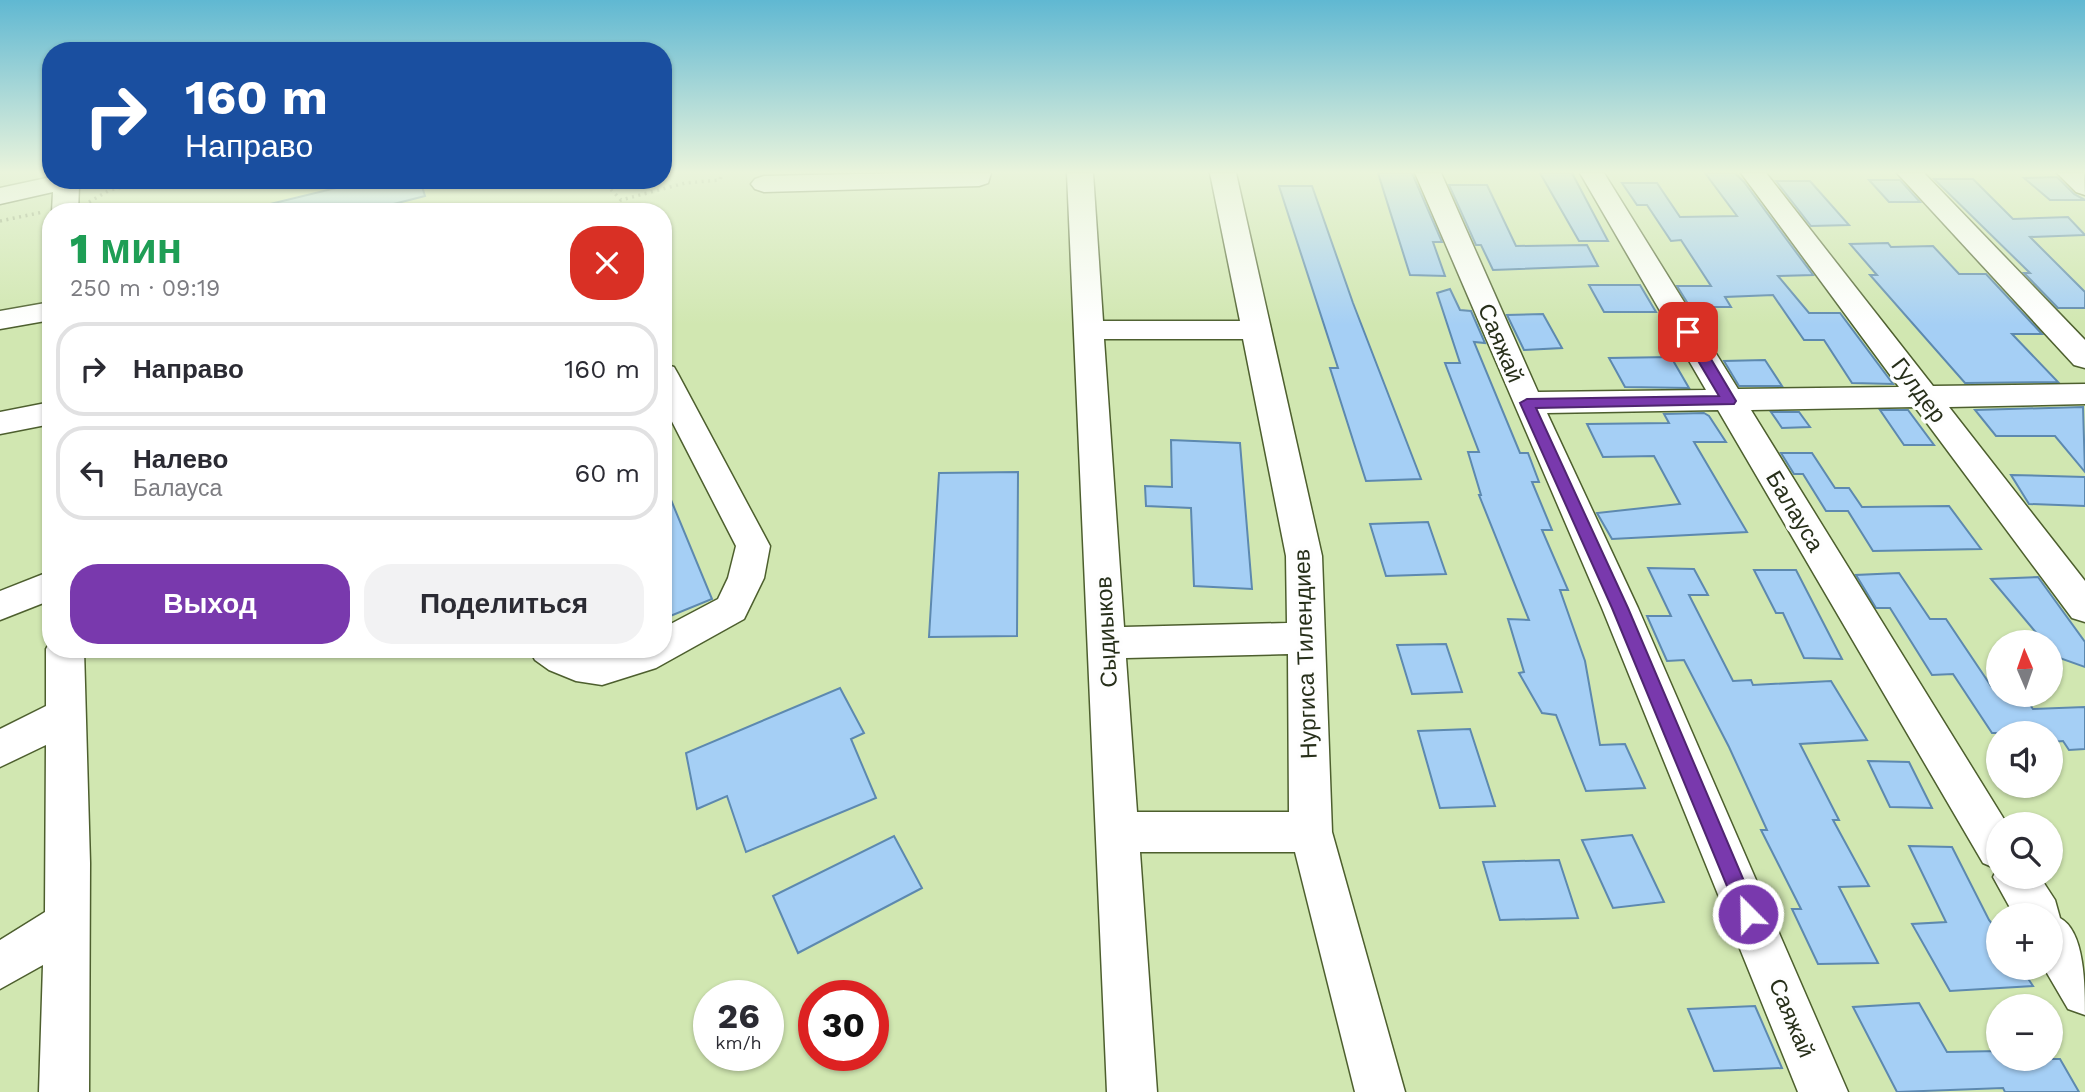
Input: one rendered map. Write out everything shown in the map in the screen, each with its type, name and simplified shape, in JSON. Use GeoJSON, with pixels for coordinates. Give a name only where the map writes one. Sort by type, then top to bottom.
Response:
{"type":"FeatureCollection","features":[{"type":"Feature","properties":{"kind":"street","name":"Сыдиыков"},"geometry":{"type":"LineString","coordinates":[[1083,224],[1132,1092]]}},
{"type":"Feature","properties":{"kind":"street","name":"Нургиса Тилендиев"},"geometry":{"type":"LineString","coordinates":[[1234,224],[1304,556],[1311,832],[1380,1092]]}},
{"type":"Feature","properties":{"kind":"street","name":"Саяжай"},"geometry":{"type":"LineString","coordinates":[[1450,224],[1620,608],[1823,1092]]}},
{"type":"Feature","properties":{"kind":"street","name":"Балауса"},"geometry":{"type":"LineString","coordinates":[[1623,224],[1986,829]]}},
{"type":"Feature","properties":{"kind":"street","name":"Гулдер"},"geometry":{"type":"LineString","coordinates":[[1792,224],[2085,608]]}},
{"type":"Feature","properties":{"kind":"street"},"geometry":{"type":"LineString","coordinates":[[1958,224],[2085,358]]}},
{"type":"Feature","properties":{"kind":"street"},"geometry":{"type":"LineString","coordinates":[[0,320],[42,313]]}},
{"type":"Feature","properties":{"kind":"street"},"geometry":{"type":"LineString","coordinates":[[1089,330],[1256,330]]}},
{"type":"Feature","properties":{"kind":"street"},"geometry":{"type":"LineString","coordinates":[[672,391],[753,546],[746,578],[731,609],[672,641]]}},
{"type":"Feature","properties":{"kind":"street"},"geometry":{"type":"LineString","coordinates":[[1527,403],[2085,394]]}},
{"type":"Feature","properties":{"kind":"street"},"geometry":{"type":"LineString","coordinates":[[0,423],[42,415]]}},
{"type":"Feature","properties":{"kind":"street"},"geometry":{"type":"LineString","coordinates":[[0,606],[42,589]]}},
{"type":"Feature","properties":{"kind":"street"},"geometry":{"type":"LineString","coordinates":[[1107,643],[1305,638]]}},
{"type":"Feature","properties":{"kind":"street"},"geometry":{"type":"LineString","coordinates":[[64,1092],[65,658]]}},
{"type":"Feature","properties":{"kind":"street"},"geometry":{"type":"LineString","coordinates":[[558,658],[603,672],[636,658]]}},
{"type":"Feature","properties":{"kind":"street"},"geometry":{"type":"LineString","coordinates":[[0,749],[64,716]]}},
{"type":"Feature","properties":{"kind":"street"},"geometry":{"type":"LineString","coordinates":[[1118,832],[1311,832]]}},
{"type":"Feature","properties":{"kind":"street"},"geometry":{"type":"LineString","coordinates":[[0,966],[66,924]]}},
{"type":"Feature","properties":{"kind":"street"},"geometry":{"type":"LineString","coordinates":[[2063,956],[2085,992]]}},
{"type":"Feature","properties":{"kind":"building"},"geometry":{"type":"Polygon","coordinates":[[[1291,224],[1325,224],[1421,479],[1366,481],[1330,368],[1338,368],[1291,224]]]}},
{"type":"Feature","properties":{"kind":"building"},"geometry":{"type":"Polygon","coordinates":[[[1394,224],[1434,224],[1442,242],[1433,242],[1445,276],[1410,275],[1394,224]]]}},
{"type":"Feature","properties":{"kind":"building"},"geometry":{"type":"Polygon","coordinates":[[[1467,224],[1506,224],[1516,246],[1587,245],[1598,266],[1493,270],[1481,245],[1476,245],[1467,224]]]}},
{"type":"Feature","properties":{"kind":"building"},"geometry":{"type":"Polygon","coordinates":[[[1569,224],[1599,224],[1608,241],[1579,241],[1569,224]]]}},
{"type":"Feature","properties":{"kind":"building"},"geometry":{"type":"Polygon","coordinates":[[[1660,224],[1775,224],[1813,275],[1778,276],[1809,313],[1840,313],[1893,384],[1852,383],[1824,340],[1804,340],[1773,295],[1725,297],[1731,307],[1690,307],[1677,286],[1711,286],[1681,240],[1671,241],[1660,224]]]}},
{"type":"Feature","properties":{"kind":"building"},"geometry":{"type":"Polygon","coordinates":[[[1809,224],[1849,225],[1811,226],[1809,224]]]}},
{"type":"Feature","properties":{"kind":"building"},"geometry":{"type":"Polygon","coordinates":[[[1980,224],[2075,224],[2085,235],[2030,237],[2085,292],[2085,308],[2058,308],[2024,273],[2030,273],[1980,224]]]}},
{"type":"Feature","properties":{"kind":"building"},"geometry":{"type":"Polygon","coordinates":[[[1888,243],[1891,247],[1933,246],[1959,274],[1986,274],[2042,334],[2012,334],[2058,382],[1965,383],[1870,275],[1877,275],[1850,244],[1888,243]]]}},
{"type":"Feature","properties":{"kind":"building"},"geometry":{"type":"Polygon","coordinates":[[[1589,285],[1640,285],[1656,312],[1604,312],[1589,285]]]}},
{"type":"Feature","properties":{"kind":"building"},"geometry":{"type":"Polygon","coordinates":[[[1450,289],[1460,310],[1471,311],[1485,343],[1474,342],[1520,453],[1528,453],[1539,482],[1532,482],[1552,530],[1542,530],[1568,590],[1560,590],[1585,661],[1600,745],[1625,744],[1645,788],[1586,791],[1556,715],[1542,713],[1519,673],[1524,672],[1508,619],[1529,620],[1479,495],[1468,452],[1479,452],[1445,363],[1460,363],[1437,293],[1450,289]]]}},
{"type":"Feature","properties":{"kind":"building"},"geometry":{"type":"Polygon","coordinates":[[[1543,314],[1562,348],[1524,350],[1507,315],[1543,314]]]}},
{"type":"Feature","properties":{"kind":"building"},"geometry":{"type":"Polygon","coordinates":[[[1671,357],[1689,388],[1625,387],[1609,358],[1671,357]]]}},
{"type":"Feature","properties":{"kind":"building"},"geometry":{"type":"Polygon","coordinates":[[[1765,360],[1782,386],[1739,386],[1724,361],[1765,360]]]}},
{"type":"Feature","properties":{"kind":"building"},"geometry":{"type":"Polygon","coordinates":[[[2083,407],[2085,472],[2055,436],[1996,436],[1975,410],[2083,407]]]}},
{"type":"Feature","properties":{"kind":"building"},"geometry":{"type":"Polygon","coordinates":[[[1880,410],[1908,410],[1934,445],[1904,445],[1880,410]]]}},
{"type":"Feature","properties":{"kind":"building"},"geometry":{"type":"Polygon","coordinates":[[[1771,412],[1799,412],[1810,427],[1782,428],[1771,412]]]}},
{"type":"Feature","properties":{"kind":"building"},"geometry":{"type":"Polygon","coordinates":[[[1704,413],[1709,416],[1726,442],[1694,442],[1747,532],[1612,539],[1597,513],[1680,504],[1654,456],[1603,457],[1587,424],[1669,423],[1664,414],[1704,413]]]}},
{"type":"Feature","properties":{"kind":"building"},"geometry":{"type":"Polygon","coordinates":[[[1171,440],[1240,443],[1252,589],[1194,586],[1191,508],[1146,506],[1145,486],[1172,487],[1171,440]]]}},
{"type":"Feature","properties":{"kind":"building"},"geometry":{"type":"Polygon","coordinates":[[[1781,453],[1812,453],[1835,488],[1849,488],[1862,507],[1949,506],[1981,549],[1873,551],[1848,511],[1826,511],[1803,474],[1794,474],[1781,453]]]}},
{"type":"Feature","properties":{"kind":"building"},"geometry":{"type":"Polygon","coordinates":[[[1018,472],[1017,636],[929,637],[939,473],[1018,472]]]}},
{"type":"Feature","properties":{"kind":"building"},"geometry":{"type":"Polygon","coordinates":[[[2011,475],[2085,477],[2085,506],[2029,504],[2011,475]]]}},
{"type":"Feature","properties":{"kind":"building"},"geometry":{"type":"Polygon","coordinates":[[[672,502],[712,599],[672,615],[672,502]]]}},
{"type":"Feature","properties":{"kind":"building"},"geometry":{"type":"Polygon","coordinates":[[[1428,522],[1446,574],[1386,576],[1370,524],[1428,522]]]}},
{"type":"Feature","properties":{"kind":"building"},"geometry":{"type":"Polygon","coordinates":[[[1648,568],[1694,569],[1708,595],[1689,595],[1733,681],[1751,680],[1753,685],[1831,681],[1867,740],[1800,744],[1839,820],[1833,820],[1869,886],[1839,887],[1878,963],[1818,964],[1792,909],[1801,909],[1761,830],[1767,830],[1729,747],[1684,660],[1667,661],[1647,616],[1671,616],[1648,568]]]}},
{"type":"Feature","properties":{"kind":"building"},"geometry":{"type":"Polygon","coordinates":[[[1754,570],[1796,570],[1842,659],[1804,658],[1783,613],[1776,613],[1754,570]]]}},
{"type":"Feature","properties":{"kind":"building"},"geometry":{"type":"Polygon","coordinates":[[[1899,573],[1930,619],[1946,619],[1986,679],[1986,707],[2085,707],[2085,749],[2069,750],[2063,741],[2063,721],[1986,721],[1986,724],[1953,674],[1932,675],[1890,608],[1876,608],[1856,575],[1899,573]]]}},
{"type":"Feature","properties":{"kind":"building"},"geometry":{"type":"Polygon","coordinates":[[[2038,577],[2085,642],[2085,667],[2063,659],[2063,630],[2034,630],[1991,579],[2038,577]]]}},
{"type":"Feature","properties":{"kind":"building"},"geometry":{"type":"Polygon","coordinates":[[[1446,644],[1462,692],[1412,694],[1397,645],[1446,644]]]}},
{"type":"Feature","properties":{"kind":"building"},"geometry":{"type":"Polygon","coordinates":[[[840,688],[864,733],[851,739],[876,798],[746,852],[727,796],[697,809],[686,753],[840,688]]]}},
{"type":"Feature","properties":{"kind":"building"},"geometry":{"type":"Polygon","coordinates":[[[1470,729],[1495,806],[1440,808],[1418,731],[1470,729]]]}},
{"type":"Feature","properties":{"kind":"building"},"geometry":{"type":"Polygon","coordinates":[[[1868,761],[1909,762],[1932,808],[1890,807],[1868,761]]]}},
{"type":"Feature","properties":{"kind":"building"},"geometry":{"type":"Polygon","coordinates":[[[1632,835],[1664,902],[1613,908],[1582,840],[1632,835]]]}},
{"type":"Feature","properties":{"kind":"building"},"geometry":{"type":"Polygon","coordinates":[[[894,836],[922,888],[798,953],[773,896],[894,836]]]}},
{"type":"Feature","properties":{"kind":"building"},"geometry":{"type":"Polygon","coordinates":[[[1909,846],[1952,847],[1986,914],[1986,980],[2029,980],[2033,986],[1950,991],[1912,924],[1946,922],[1909,846]]]}},
{"type":"Feature","properties":{"kind":"building"},"geometry":{"type":"Polygon","coordinates":[[[1559,860],[1578,918],[1500,920],[1483,862],[1559,860]]]}},
{"type":"Feature","properties":{"kind":"building"},"geometry":{"type":"Polygon","coordinates":[[[1919,1003],[1947,1052],[1986,1051],[1986,1071],[2063,1071],[2063,1064],[2079,1092],[2005,1092],[2003,1088],[1897,1092],[1853,1007],[1919,1003]]]}},
{"type":"Feature","properties":{"kind":"building"},"geometry":{"type":"Polygon","coordinates":[[[1755,1006],[1782,1068],[1714,1071],[1688,1009],[1755,1006]]]}},
{"type":"Feature","properties":{"kind":"route"},"geometry":{"type":"LineString","coordinates":[[1688,332],[1729,401],[1527,403],[1620,608],[1748,914]]}}]}
